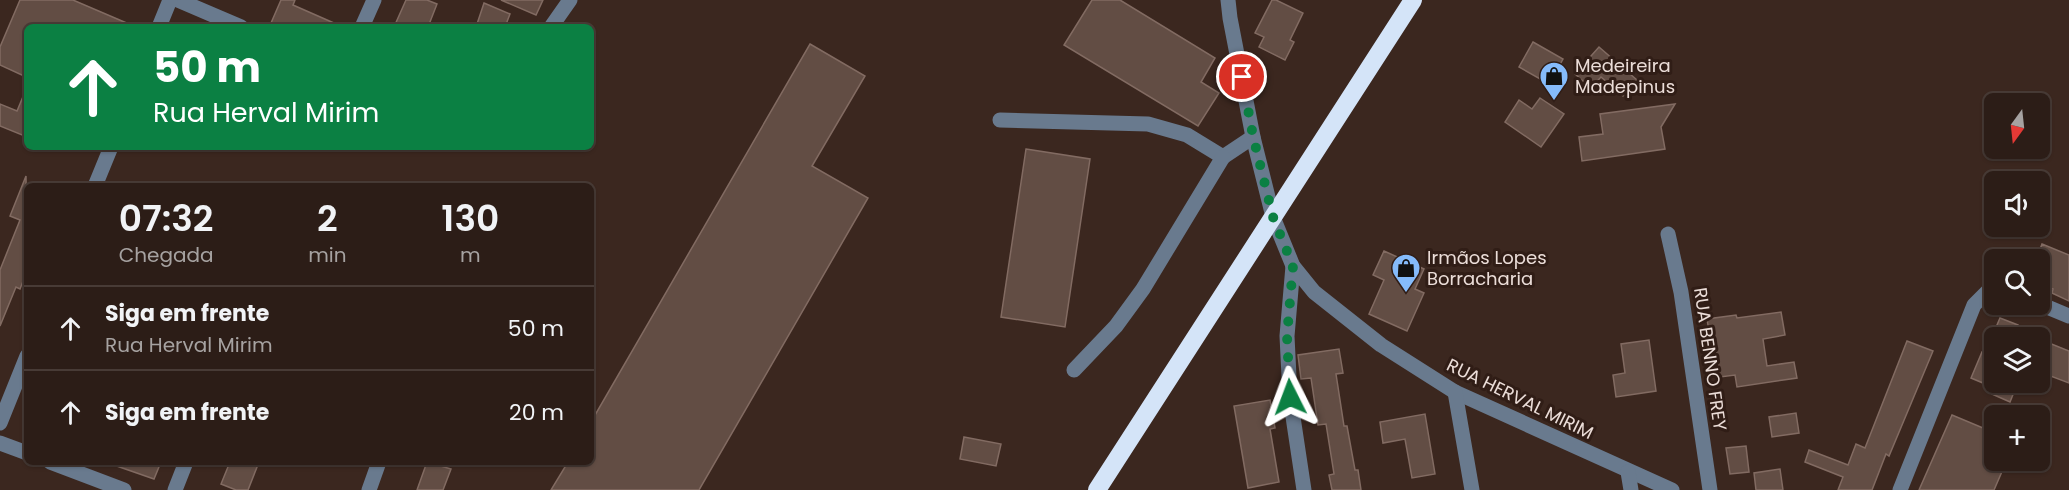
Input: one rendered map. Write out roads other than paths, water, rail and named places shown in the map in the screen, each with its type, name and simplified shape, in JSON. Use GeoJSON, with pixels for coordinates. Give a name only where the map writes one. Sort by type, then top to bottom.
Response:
{"type":"FeatureCollection","features":[{"type":"Feature","properties":{"kind":"highway"},"geometry":{"type":"LineString","coordinates":[[1097,490],[1413,0]]}},
{"type":"Feature","properties":{"kind":"street"},"geometry":{"type":"LineString","coordinates":[[160,24],[170,0]]}},
{"type":"Feature","properties":{"kind":"street"},"geometry":{"type":"LineString","coordinates":[[178,0],[234,24]]}},
{"type":"Feature","properties":{"kind":"street"},"geometry":{"type":"LineString","coordinates":[[363,24],[374,0]]}},
{"type":"Feature","properties":{"kind":"street"},"geometry":{"type":"LineString","coordinates":[[553,24],[570,0]]}},
{"type":"Feature","properties":{"kind":"street","name":"RUA HERVAL MIRIM"},"geometry":{"type":"LineString","coordinates":[[1228,0],[1253,136],[1273,217],[1293,266],[1314,292],[1381,345],[1455,392],[1672,490]]}},
{"type":"Feature","properties":{"kind":"street"},"geometry":{"type":"LineString","coordinates":[[1000,120],[1148,124],[1187,135],[1223,157]]}},
{"type":"Feature","properties":{"kind":"street"},"geometry":{"type":"LineString","coordinates":[[1074,369],[1116,326],[1143,289],[1223,157],[1253,136]]}},
{"type":"Feature","properties":{"kind":"street"},"geometry":{"type":"LineString","coordinates":[[97,183],[110,150]]}},
{"type":"Feature","properties":{"kind":"street","name":"RUA BENNO FREY"},"geometry":{"type":"LineString","coordinates":[[1668,234],[1681,292],[1710,490]]}},
{"type":"Feature","properties":{"kind":"street"},"geometry":{"type":"LineString","coordinates":[[1293,266],[1287,336],[1290,397],[1304,490]]}},
{"type":"Feature","properties":{"kind":"street"},"geometry":{"type":"LineString","coordinates":[[1900,490],[1974,305],[1984,297]]}},
{"type":"Feature","properties":{"kind":"street"},"geometry":{"type":"LineString","coordinates":[[2050,308],[2069,316]]}},
{"type":"Feature","properties":{"kind":"street"},"geometry":{"type":"LineString","coordinates":[[0,423],[24,363]]}},
{"type":"Feature","properties":{"kind":"street"},"geometry":{"type":"LineString","coordinates":[[1455,392],[1472,490]]}},
{"type":"Feature","properties":{"kind":"street"},"geometry":{"type":"LineString","coordinates":[[0,443],[24,452]]}},
{"type":"Feature","properties":{"kind":"street"},"geometry":{"type":"LineString","coordinates":[[58,465],[124,490]]}},
{"type":"Feature","properties":{"kind":"street"},"geometry":{"type":"LineString","coordinates":[[175,490],[185,465]]}},
{"type":"Feature","properties":{"kind":"street"},"geometry":{"type":"LineString","coordinates":[[369,490],[378,465]]}},
{"type":"Feature","properties":{"kind":"street"},"geometry":{"type":"LineString","coordinates":[[1628,472],[1631,490]]}},
{"type":"Feature","properties":{"kind":"place","name":"Medeireira Madepinus"},"geometry":{"type":"Point","coordinates":[1554,102]}},
{"type":"Feature","properties":{"kind":"place","name":"Irmãos Lopes Borracharia"},"geometry":{"type":"Point","coordinates":[1406,294]}}]}
